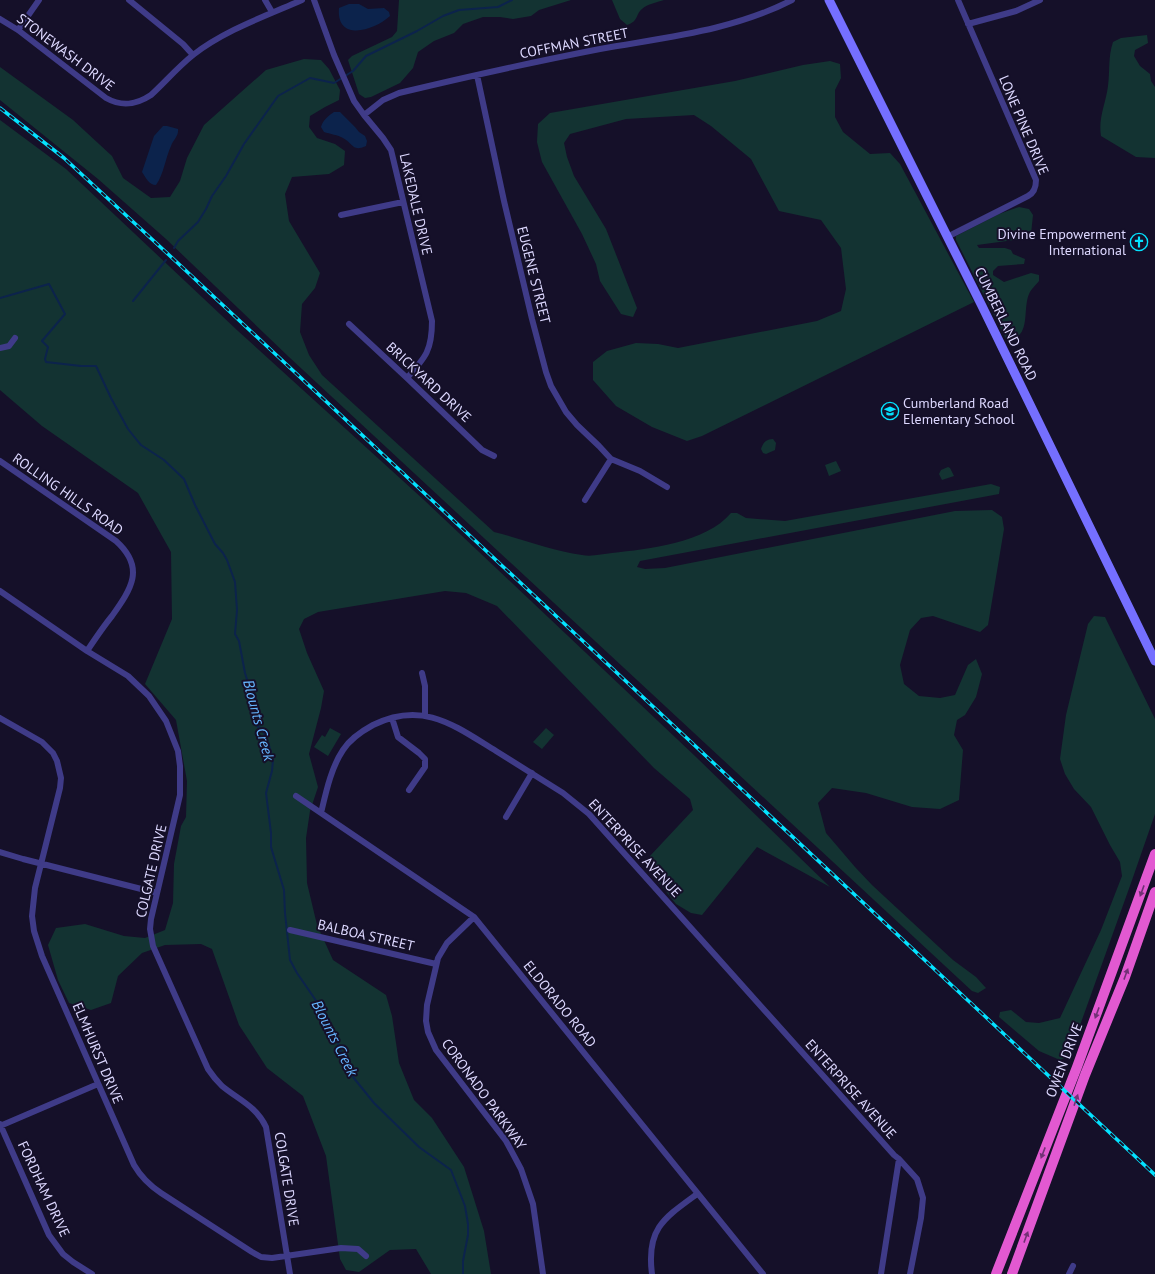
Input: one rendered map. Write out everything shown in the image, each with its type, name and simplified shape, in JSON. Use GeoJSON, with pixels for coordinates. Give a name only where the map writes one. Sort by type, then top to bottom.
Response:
{"type":"FeatureCollection","features":[{"type":"Feature","properties":{"kind":"highway","name":"OWEN DRIVE"},"geometry":{"type":"LineString","coordinates":[[996,1274],[1077,1067],[1155,854]]}},
{"type":"Feature","properties":{"kind":"highway","name":"OWEN DRIVE"},"geometry":{"type":"LineString","coordinates":[[1012,1274],[1085,1075],[1126,977],[1155,892]]}},
{"type":"Feature","properties":{"kind":"main road","name":"CUMBERLAND ROAD"},"geometry":{"type":"LineString","coordinates":[[829,0],[982,306],[1155,661]]}},
{"type":"Feature","properties":{"kind":"street"},"geometry":{"type":"LineString","coordinates":[[18,30],[39,0]]}},
{"type":"Feature","properties":{"kind":"street"},"geometry":{"type":"LineString","coordinates":[[129,0],[194,54]]}},
{"type":"Feature","properties":{"kind":"street"},"geometry":{"type":"LineString","coordinates":[[265,0],[272,12]]}},
{"type":"Feature","properties":{"kind":"street","name":"STONEWASH DRIVE"},"geometry":{"type":"LineString","coordinates":[[0,18],[18,30],[106,98],[122,104],[135,103],[144,100],[194,54],[226,34],[272,12],[302,0]]}},
{"type":"Feature","properties":{"kind":"street","name":"LAKEDALE DRIVE"},"geometry":{"type":"LineString","coordinates":[[314,0],[334,55],[352,96],[364,115],[391,150],[396,163],[403,202],[432,321],[432,337],[428,349],[422,361],[407,378]]}},
{"type":"Feature","properties":{"kind":"street","name":"COFFMAN STREET"},"geometry":{"type":"LineString","coordinates":[[364,115],[382,100],[399,92],[601,49],[723,27],[771,11],[792,0]]}},
{"type":"Feature","properties":{"kind":"street","name":"LONE PINE DRIVE"},"geometry":{"type":"LineString","coordinates":[[947,237],[1028,196],[1035,189],[1036,185],[1036,180],[958,0]]}},
{"type":"Feature","properties":{"kind":"street"},"geometry":{"type":"LineString","coordinates":[[968,24],[1016,11],[1040,0]]}},
{"type":"Feature","properties":{"kind":"street","name":"EUGENE STREET"},"geometry":{"type":"LineString","coordinates":[[477,75],[504,201],[546,372],[555,393],[566,412],[599,446],[610,460]]}},
{"type":"Feature","properties":{"kind":"street"},"geometry":{"type":"LineString","coordinates":[[341,215],[403,202]]}},
{"type":"Feature","properties":{"kind":"street","name":"BRICKYARD DRIVE"},"geometry":{"type":"LineString","coordinates":[[349,324],[482,450],[494,456]]}},
{"type":"Feature","properties":{"kind":"street"},"geometry":{"type":"LineString","coordinates":[[0,348],[9,346],[15,338]]}},
{"type":"Feature","properties":{"kind":"street","name":"ROLLING HILLS ROAD"},"geometry":{"type":"LineString","coordinates":[[0,460],[116,541],[126,552],[130,560],[133,576],[129,588],[122,601],[87,651]]}},
{"type":"Feature","properties":{"kind":"street"},"geometry":{"type":"LineString","coordinates":[[585,500],[610,460],[640,472],[667,487]]}},
{"type":"Feature","properties":{"kind":"street","name":"COLGATE DRIVE"},"geometry":{"type":"LineString","coordinates":[[0,591],[87,651],[128,676],[149,696],[166,721],[178,751],[180,766],[180,794],[150,924],[152,946],[203,1061],[221,1085],[252,1107],[259,1114],[266,1127],[290,1274]]}},
{"type":"Feature","properties":{"kind":"street"},"geometry":{"type":"LineString","coordinates":[[422,673],[425,686],[425,716]]}},
{"type":"Feature","properties":{"kind":"street","name":"ENTERPRISE AVENUE"},"geometry":{"type":"LineString","coordinates":[[321,813],[334,771],[343,750],[362,732],[378,723],[392,718],[410,715],[425,716],[443,720],[454,725],[563,793],[589,814],[917,1179],[923,1198],[921,1218],[910,1274]]}},
{"type":"Feature","properties":{"kind":"street","name":"ELMHURST DRIVE"},"geometry":{"type":"LineString","coordinates":[[0,718],[48,747],[60,769],[60,788],[32,903],[34,931],[42,956],[139,1174],[152,1187],[252,1252],[267,1258],[341,1248],[358,1249],[366,1256]]}},
{"type":"Feature","properties":{"kind":"street"},"geometry":{"type":"LineString","coordinates":[[392,718],[398,737],[419,753],[425,760],[425,767],[409,790]]}},
{"type":"Feature","properties":{"kind":"street"},"geometry":{"type":"LineString","coordinates":[[506,817],[532,774]]}},
{"type":"Feature","properties":{"kind":"street","name":"ELDORADO ROAD"},"geometry":{"type":"LineString","coordinates":[[296,796],[474,917],[552,1011],[762,1274]]}},
{"type":"Feature","properties":{"kind":"street"},"geometry":{"type":"LineString","coordinates":[[0,852],[41,864],[157,893]]}},
{"type":"Feature","properties":{"kind":"street","name":"CORONADO PARKWAY"},"geometry":{"type":"LineString","coordinates":[[474,917],[447,942],[436,964],[426,1012],[428,1032],[436,1050],[506,1141],[521,1169],[532,1204],[544,1274]]}},
{"type":"Feature","properties":{"kind":"street","name":"BALBOA STREET"},"geometry":{"type":"LineString","coordinates":[[290,930],[436,964]]}},
{"type":"Feature","properties":{"kind":"street"},"geometry":{"type":"LineString","coordinates":[[0,1125],[98,1084]]}},
{"type":"Feature","properties":{"kind":"street","name":"FORDHAM DRIVE"},"geometry":{"type":"LineString","coordinates":[[0,1125],[49,1235],[64,1254],[73,1262],[92,1274]]}},
{"type":"Feature","properties":{"kind":"street","name":"ENTERPRISE AVENUE"},"geometry":{"type":"LineString","coordinates":[[881,1274],[899,1159]]}},
{"type":"Feature","properties":{"kind":"street"},"geometry":{"type":"LineString","coordinates":[[652,1274],[650,1251],[656,1232],[666,1218],[697,1194]]}},
{"type":"Feature","properties":{"kind":"street"},"geometry":{"type":"LineString","coordinates":[[1070,1274],[1073,1266]]}},
{"type":"Feature","properties":{"kind":"green space"},"geometry":{"type":"Polygon","coordinates":[[[399,0],[571,0],[539,10],[531,16],[513,19],[483,17],[463,24],[454,33],[434,41],[418,52],[413,68],[400,83],[371,97],[365,98],[359,94],[348,60],[352,56],[392,37],[397,31],[399,0]]]}},
{"type":"Feature","properties":{"kind":"green space"},"geometry":{"type":"Polygon","coordinates":[[[612,0],[664,0],[644,7],[635,20],[627,25],[620,19],[612,0]]]}},
{"type":"Feature","properties":{"kind":"green space"},"geometry":{"type":"Polygon","coordinates":[[[1147,35],[1148,43],[1135,50],[1134,56],[1140,66],[1150,74],[1151,81],[1155,87],[1155,158],[1136,157],[1101,136],[1100,129],[1101,117],[1108,86],[1111,48],[1113,42],[1121,38],[1147,35]]]}},
{"type":"Feature","properties":{"kind":"green space"},"geometry":{"type":"Polygon","coordinates":[[[304,59],[321,60],[329,69],[340,90],[339,100],[310,116],[309,127],[317,138],[335,144],[345,151],[344,165],[329,174],[292,177],[285,194],[289,221],[320,273],[315,288],[302,304],[300,332],[309,355],[322,375],[494,532],[560,551],[593,556],[676,543],[707,531],[720,523],[731,513],[737,513],[746,518],[785,521],[991,484],[1000,487],[999,494],[640,561],[637,567],[645,569],[665,568],[955,511],[992,510],[1002,517],[1004,529],[988,625],[980,632],[933,616],[921,618],[910,630],[900,665],[904,684],[919,696],[940,698],[955,695],[968,665],[976,659],[982,674],[976,697],[965,715],[957,720],[954,735],[963,750],[959,800],[940,809],[912,807],[866,793],[832,788],[818,803],[826,833],[855,867],[872,885],[953,960],[976,977],[986,988],[978,993],[972,991],[289,357],[166,239],[98,179],[0,100],[0,67],[73,120],[112,156],[123,178],[151,198],[170,197],[180,181],[187,158],[204,125],[266,70],[304,59]]]}},
{"type":"Feature","properties":{"kind":"green space"},"geometry":{"type":"Polygon","coordinates":[[[830,61],[840,64],[841,78],[835,90],[835,117],[843,132],[870,154],[890,153],[900,164],[974,302],[702,436],[687,441],[652,427],[616,406],[593,380],[593,362],[607,351],[636,343],[658,344],[678,348],[817,321],[841,311],[846,289],[841,248],[821,220],[779,211],[751,159],[711,126],[694,115],[626,119],[570,134],[564,143],[574,176],[606,229],[637,308],[633,317],[621,314],[600,281],[596,264],[582,234],[542,162],[537,142],[538,124],[550,113],[735,81],[803,65],[830,61]]]}},
{"type":"Feature","properties":{"kind":"green space"},"geometry":{"type":"Polygon","coordinates":[[[0,120],[66,169],[238,331],[424,500],[696,757],[830,887],[757,847],[702,915],[691,913],[676,904],[655,878],[651,867],[650,856],[693,810],[690,799],[654,768],[497,606],[466,593],[445,591],[318,612],[304,619],[299,629],[307,653],[324,691],[309,754],[318,787],[310,811],[306,838],[307,883],[317,925],[333,960],[386,995],[392,1016],[399,1063],[414,1100],[432,1118],[464,1167],[484,1231],[491,1274],[431,1274],[416,1249],[390,1250],[359,1272],[346,1270],[340,1259],[326,1156],[303,1096],[267,1068],[239,1025],[212,949],[201,944],[165,945],[142,953],[118,976],[111,1003],[91,1010],[69,1003],[58,980],[48,945],[56,928],[85,924],[124,936],[145,938],[165,930],[173,903],[174,864],[181,826],[186,817],[187,781],[176,720],[145,684],[172,619],[171,552],[138,493],[42,426],[0,390],[0,120]]]}},
{"type":"Feature","properties":{"kind":"green space"},"geometry":{"type":"Polygon","coordinates":[[[1019,207],[1029,209],[1033,215],[1031,234],[1022,239],[977,245],[979,248],[1005,248],[1011,250],[1013,254],[1025,259],[1024,264],[998,266],[993,271],[993,275],[1004,282],[1031,273],[1039,275],[1039,281],[1029,294],[1025,323],[1020,335],[1014,338],[1006,339],[956,240],[956,236],[999,214],[1019,207]]]}},
{"type":"Feature","properties":{"kind":"green space"},"geometry":{"type":"Polygon","coordinates":[[[773,439],[776,443],[775,450],[766,454],[763,453],[761,449],[764,443],[773,439]]]}},
{"type":"Feature","properties":{"kind":"green space"},"geometry":{"type":"Polygon","coordinates":[[[836,461],[841,471],[829,476],[825,465],[836,461]]]}},
{"type":"Feature","properties":{"kind":"green space"},"geometry":{"type":"Polygon","coordinates":[[[948,467],[954,476],[942,480],[939,474],[941,470],[948,467]]]}},
{"type":"Feature","properties":{"kind":"green space"},"geometry":{"type":"Polygon","coordinates":[[[1094,616],[1105,617],[1155,719],[1155,814],[1069,1056],[1060,1060],[1039,1051],[999,1017],[1000,1012],[1011,1010],[1026,1022],[1039,1023],[1060,1018],[1101,930],[1122,876],[1120,862],[1091,807],[1074,789],[1065,774],[1060,759],[1066,715],[1088,624],[1094,616]]]}},
{"type":"Feature","properties":{"kind":"green space"},"geometry":{"type":"Polygon","coordinates":[[[330,728],[341,734],[328,756],[314,747],[322,735],[325,737],[330,728]]]}},
{"type":"Feature","properties":{"kind":"green space"},"geometry":{"type":"Polygon","coordinates":[[[546,728],[554,735],[542,749],[533,742],[546,728]]]}},
{"type":"Feature","properties":{"kind":"water"},"geometry":{"type":"Polygon","coordinates":[[[349,4],[359,4],[368,9],[384,8],[389,12],[390,16],[375,26],[366,29],[350,29],[343,26],[340,19],[339,8],[349,4]]]}},
{"type":"Feature","properties":{"kind":"water"},"geometry":{"type":"Polygon","coordinates":[[[334,112],[340,112],[359,132],[365,136],[367,141],[366,146],[355,148],[347,140],[324,132],[321,127],[322,125],[326,118],[334,112]]]}},
{"type":"Feature","properties":{"kind":"water"},"geometry":{"type":"Polygon","coordinates":[[[163,126],[178,129],[178,131],[169,151],[161,176],[156,185],[154,185],[148,181],[142,172],[154,136],[163,126]]]}},
{"type":"Feature","properties":{"kind":"waterway"},"geometry":{"type":"LineString","coordinates":[[174,248],[178,241],[198,222],[244,144],[278,96],[310,78],[334,83],[353,71],[366,56],[417,31],[443,16],[459,10],[498,7],[512,0]]}},
{"type":"Feature","properties":{"kind":"waterway"},"geometry":{"type":"LineString","coordinates":[[133,301],[166,260]]}},
{"type":"Feature","properties":{"kind":"waterway","name":"Blounts Creek"},"geometry":{"type":"LineString","coordinates":[[0,298],[49,284],[65,314],[42,341],[48,347],[45,359],[46,362],[96,366],[128,429],[141,445],[164,460],[184,479],[195,505],[215,544],[227,560],[235,582],[237,610],[235,634],[239,641],[245,673],[258,715],[258,727],[262,729],[268,742],[273,760],[272,771],[266,793],[271,833],[271,847],[284,890],[290,960],[297,973],[328,1018],[349,1072],[374,1103],[419,1147],[451,1170],[465,1206],[468,1224],[468,1235],[463,1261],[463,1274]]}},
{"type":"Feature","properties":{"kind":"railway"},"geometry":{"type":"LineString","coordinates":[[0,108],[64,158],[182,267],[1155,1175]]}},
{"type":"Feature","properties":{"kind":"place","name":"Divine Empowerment International"},"geometry":{"type":"Point","coordinates":[1139,242]}},
{"type":"Feature","properties":{"kind":"place","name":"Cumberland Road Elementary School"},"geometry":{"type":"Point","coordinates":[890,411]}}]}
